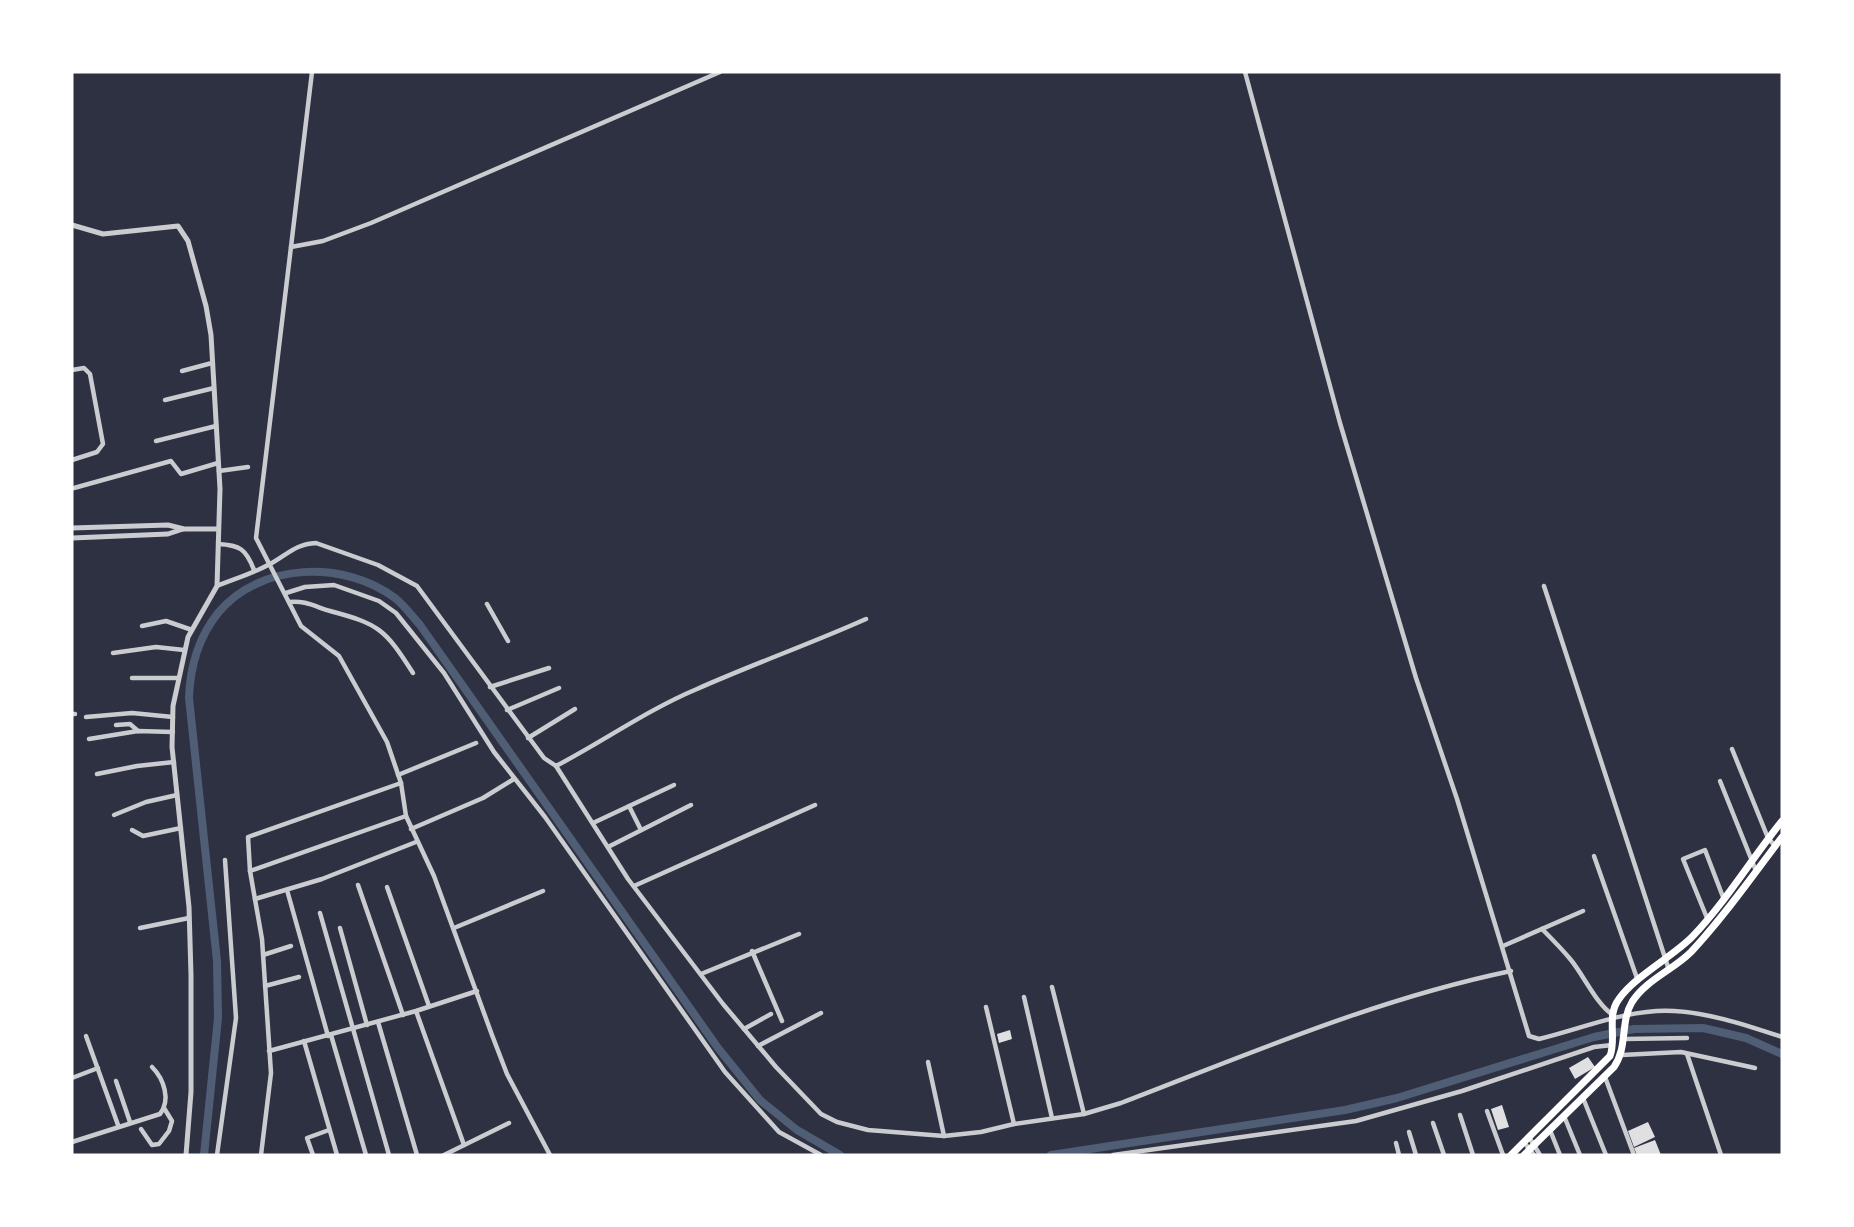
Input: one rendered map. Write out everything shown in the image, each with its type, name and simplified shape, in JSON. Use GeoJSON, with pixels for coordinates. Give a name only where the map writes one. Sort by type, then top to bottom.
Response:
{"type":"FeatureCollection","features":[{"type":"Feature","properties":{"kind":"main road"},"geometry":{"type":"LineString","coordinates":[[1511,1155],[1603,1065],[1610,1056],[1612,1020],[1619,999],[1638,981],[1681,948],[1782,821]]}},
{"type":"Feature","properties":{"kind":"main road"},"geometry":{"type":"LineString","coordinates":[[1530,1151],[1605,1077],[1622,1055],[1626,1020],[1630,1005],[1638,994],[1689,953],[1782,837]]}},
{"type":"Feature","properties":{"kind":"street"},"geometry":{"type":"LineString","coordinates":[[312,72],[256,538],[301,626],[339,656],[387,742],[398,775],[406,816],[416,842],[434,876],[507,1074],[550,1155]]}},
{"type":"Feature","properties":{"kind":"street"},"geometry":{"type":"LineString","coordinates":[[291,247],[323,241],[371,223],[720,72]]}},
{"type":"Feature","properties":{"kind":"street"},"geometry":{"type":"LineString","coordinates":[[1245,72],[1340,423],[1416,678],[1511,971],[1527,1032],[1533,1039],[1612,1020],[1626,1020],[1674,1011],[1741,1023],[1782,1036]]}},
{"type":"Feature","properties":{"kind":"street"},"geometry":{"type":"LineString","coordinates":[[72,225],[103,234],[170,225],[178,226],[183,231],[206,306],[219,471],[217,586],[192,630],[184,650],[173,717],[174,762],[189,918],[191,1092],[186,1155]]}},
{"type":"Feature","properties":{"kind":"street"},"geometry":{"type":"LineString","coordinates":[[182,371],[212,363]]}},
{"type":"Feature","properties":{"kind":"street"},"geometry":{"type":"LineString","coordinates":[[72,370],[84,368],[90,374],[103,444],[97,452],[72,460]]}},
{"type":"Feature","properties":{"kind":"street"},"geometry":{"type":"LineString","coordinates":[[165,400],[214,388]]}},
{"type":"Feature","properties":{"kind":"street"},"geometry":{"type":"LineString","coordinates":[[156,441],[216,426]]}},
{"type":"Feature","properties":{"kind":"street"},"geometry":{"type":"LineString","coordinates":[[74,488],[171,461],[181,474],[218,463]]}},
{"type":"Feature","properties":{"kind":"street"},"geometry":{"type":"LineString","coordinates":[[219,471],[248,467]]}},
{"type":"Feature","properties":{"kind":"street"},"geometry":{"type":"LineString","coordinates":[[72,528],[168,525],[184,529],[218,529]]}},
{"type":"Feature","properties":{"kind":"street"},"geometry":{"type":"LineString","coordinates":[[111,527],[111,536]]}},
{"type":"Feature","properties":{"kind":"street"},"geometry":{"type":"LineString","coordinates":[[72,538],[168,534],[184,529]]}},
{"type":"Feature","properties":{"kind":"street"},"geometry":{"type":"LineString","coordinates":[[217,586],[269,565],[295,547],[316,543],[378,565],[417,586],[543,758],[556,766],[633,886],[744,1029],[821,1114],[837,1122],[868,1130],[944,1136],[1084,1114],[1121,1103],[1374,1008],[1445,984],[1511,971]]}},
{"type":"Feature","properties":{"kind":"street"},"geometry":{"type":"LineString","coordinates":[[218,544],[241,547],[248,555],[254,570]]}},
{"type":"Feature","properties":{"kind":"street"},"geometry":{"type":"LineString","coordinates":[[286,593],[305,587],[334,585],[379,601],[396,613],[444,673],[494,752],[608,904],[725,1072],[780,1132],[821,1155]]}},
{"type":"Feature","properties":{"kind":"street"},"geometry":{"type":"LineString","coordinates":[[1544,586],[1664,962],[1669,970]]}},
{"type":"Feature","properties":{"kind":"street"},"geometry":{"type":"LineString","coordinates":[[289,602],[306,602],[373,624],[390,640],[413,673]]}},
{"type":"Feature","properties":{"kind":"street"},"geometry":{"type":"LineString","coordinates":[[487,604],[508,641]]}},
{"type":"Feature","properties":{"kind":"street"},"geometry":{"type":"LineString","coordinates":[[556,766],[595,745],[629,722],[696,689],[866,619]]}},
{"type":"Feature","properties":{"kind":"street"},"geometry":{"type":"LineString","coordinates":[[142,626],[166,621],[192,630]]}},
{"type":"Feature","properties":{"kind":"street"},"geometry":{"type":"LineString","coordinates":[[113,653],[156,647],[184,650]]}},
{"type":"Feature","properties":{"kind":"street"},"geometry":{"type":"LineString","coordinates":[[490,687],[549,668]]}},
{"type":"Feature","properties":{"kind":"street"},"geometry":{"type":"LineString","coordinates":[[132,678],[178,678]]}},
{"type":"Feature","properties":{"kind":"street"},"geometry":{"type":"LineString","coordinates":[[507,710],[559,688]]}},
{"type":"Feature","properties":{"kind":"street"},"geometry":{"type":"LineString","coordinates":[[528,738],[575,709]]}},
{"type":"Feature","properties":{"kind":"street"},"geometry":{"type":"LineString","coordinates":[[86,717],[132,713],[173,717]]}},
{"type":"Feature","properties":{"kind":"street"},"geometry":{"type":"LineString","coordinates":[[116,724],[130,724],[138,731]]}},
{"type":"Feature","properties":{"kind":"street"},"geometry":{"type":"LineString","coordinates":[[89,739],[138,731],[173,732]]}},
{"type":"Feature","properties":{"kind":"street"},"geometry":{"type":"LineString","coordinates":[[398,775],[476,743]]}},
{"type":"Feature","properties":{"kind":"street"},"geometry":{"type":"LineString","coordinates":[[1732,749],[1768,838],[1775,846]]}},
{"type":"Feature","properties":{"kind":"street"},"geometry":{"type":"LineString","coordinates":[[97,774],[174,762]]}},
{"type":"Feature","properties":{"kind":"street"},"geometry":{"type":"LineString","coordinates":[[411,829],[483,798],[514,779]]}},
{"type":"Feature","properties":{"kind":"street"},"geometry":{"type":"LineString","coordinates":[[1720,781],[1750,861],[1756,871]]}},
{"type":"Feature","properties":{"kind":"street"},"geometry":{"type":"LineString","coordinates":[[261,1155],[270,1089],[269,1051],[263,955],[247,840],[252,834],[400,783]]}},
{"type":"Feature","properties":{"kind":"street"},"geometry":{"type":"LineString","coordinates":[[593,823],[674,785]]}},
{"type":"Feature","properties":{"kind":"street"},"geometry":{"type":"LineString","coordinates":[[114,815],[146,802],[177,795]]}},
{"type":"Feature","properties":{"kind":"street"},"geometry":{"type":"LineString","coordinates":[[608,847],[691,805]]}},
{"type":"Feature","properties":{"kind":"street"},"geometry":{"type":"LineString","coordinates":[[633,886],[815,805]]}},
{"type":"Feature","properties":{"kind":"street"},"geometry":{"type":"LineString","coordinates":[[629,806],[641,830]]}},
{"type":"Feature","properties":{"kind":"street"},"geometry":{"type":"LineString","coordinates":[[250,871],[332,845],[406,816]]}},
{"type":"Feature","properties":{"kind":"street"},"geometry":{"type":"LineString","coordinates":[[132,830],[143,836],[180,828]]}},
{"type":"Feature","properties":{"kind":"street"},"geometry":{"type":"LineString","coordinates":[[255,899],[286,890],[416,842]]}},
{"type":"Feature","properties":{"kind":"street"},"geometry":{"type":"LineString","coordinates":[[1707,918],[1683,859],[1705,850],[1723,897]]}},
{"type":"Feature","properties":{"kind":"street"},"geometry":{"type":"LineString","coordinates":[[1594,856],[1638,981]]}},
{"type":"Feature","properties":{"kind":"street"},"geometry":{"type":"LineString","coordinates":[[217,1155],[236,1018],[225,860]]}},
{"type":"Feature","properties":{"kind":"street"},"geometry":{"type":"LineString","coordinates":[[358,885],[403,1015]]}},
{"type":"Feature","properties":{"kind":"street"},"geometry":{"type":"LineString","coordinates":[[387,887],[429,1006]]}},
{"type":"Feature","properties":{"kind":"street"},"geometry":{"type":"LineString","coordinates":[[286,890],[366,1155]]}},
{"type":"Feature","properties":{"kind":"street"},"geometry":{"type":"LineString","coordinates":[[454,928],[543,891]]}},
{"type":"Feature","properties":{"kind":"street"},"geometry":{"type":"LineString","coordinates":[[1503,946],[1583,911]]}},
{"type":"Feature","properties":{"kind":"street"},"geometry":{"type":"LineString","coordinates":[[320,913],[389,1155]]}},
{"type":"Feature","properties":{"kind":"street"},"geometry":{"type":"LineString","coordinates":[[140,928],[189,918]]}},
{"type":"Feature","properties":{"kind":"street"},"geometry":{"type":"LineString","coordinates":[[340,928],[367,1025]]}},
{"type":"Feature","properties":{"kind":"street"},"geometry":{"type":"LineString","coordinates":[[1542,929],[1569,958],[1612,1020]]}},
{"type":"Feature","properties":{"kind":"street"},"geometry":{"type":"LineString","coordinates":[[701,974],[752,951],[799,934]]}},
{"type":"Feature","properties":{"kind":"street"},"geometry":{"type":"LineString","coordinates":[[263,955],[291,946]]}},
{"type":"Feature","properties":{"kind":"street"},"geometry":{"type":"LineString","coordinates":[[752,951],[782,1021]]}},
{"type":"Feature","properties":{"kind":"street"},"geometry":{"type":"LineString","coordinates":[[265,986],[299,977]]}},
{"type":"Feature","properties":{"kind":"street"},"geometry":{"type":"LineString","coordinates":[[1052,987],[1084,1114]]}},
{"type":"Feature","properties":{"kind":"street"},"geometry":{"type":"LineString","coordinates":[[269,1051],[403,1015],[477,991]]}},
{"type":"Feature","properties":{"kind":"street"},"geometry":{"type":"LineString","coordinates":[[1024,997],[1052,1118]]}},
{"type":"Feature","properties":{"kind":"street"},"geometry":{"type":"LineString","coordinates":[[986,1007],[1014,1124]]}},
{"type":"Feature","properties":{"kind":"street"},"geometry":{"type":"LineString","coordinates":[[416,1011],[464,1145]]}},
{"type":"Feature","properties":{"kind":"street"},"geometry":{"type":"LineString","coordinates":[[758,1046],[821,1013]]}},
{"type":"Feature","properties":{"kind":"street"},"geometry":{"type":"LineString","coordinates":[[744,1029],[771,1014]]}},
{"type":"Feature","properties":{"kind":"street"},"geometry":{"type":"LineString","coordinates":[[378,1022],[417,1155]]}},
{"type":"Feature","properties":{"kind":"street"},"geometry":{"type":"LineString","coordinates":[[86,1036],[118,1125]]}},
{"type":"Feature","properties":{"kind":"street"},"geometry":{"type":"LineString","coordinates":[[1624,1039],[1687,1038]]}},
{"type":"Feature","properties":{"kind":"street"},"geometry":{"type":"LineString","coordinates":[[304,1041],[337,1155]]}},
{"type":"Feature","properties":{"kind":"street"},"geometry":{"type":"LineString","coordinates":[[1113,1155],[1356,1120],[1462,1091],[1612,1042]]}},
{"type":"Feature","properties":{"kind":"street"},"geometry":{"type":"LineString","coordinates":[[1622,1055],[1687,1054],[1755,1068]]}},
{"type":"Feature","properties":{"kind":"street"},"geometry":{"type":"LineString","coordinates":[[1687,1054],[1721,1155]]}},
{"type":"Feature","properties":{"kind":"street"},"geometry":{"type":"LineString","coordinates":[[928,1062],[944,1136]]}},
{"type":"Feature","properties":{"kind":"street"},"geometry":{"type":"LineString","coordinates":[[72,1142],[118,1125],[160,1114],[166,1098],[162,1082],[152,1067]]}},
{"type":"Feature","properties":{"kind":"street"},"geometry":{"type":"LineString","coordinates":[[72,1078],[98,1068]]}},
{"type":"Feature","properties":{"kind":"street"},"geometry":{"type":"LineString","coordinates":[[1605,1077],[1635,1155]]}},
{"type":"Feature","properties":{"kind":"street"},"geometry":{"type":"LineString","coordinates":[[116,1081],[130,1122]]}},
{"type":"Feature","properties":{"kind":"street"},"geometry":{"type":"LineString","coordinates":[[1583,1098],[1606,1155]]}},
{"type":"Feature","properties":{"kind":"street"},"geometry":{"type":"LineString","coordinates":[[141,1129],[152,1145],[159,1144],[169,1131],[172,1121],[164,1108]]}},
{"type":"Feature","properties":{"kind":"street"},"geometry":{"type":"LineString","coordinates":[[1487,1111],[1503,1155]]}},
{"type":"Feature","properties":{"kind":"street"},"geometry":{"type":"LineString","coordinates":[[1460,1115],[1473,1155]]}},
{"type":"Feature","properties":{"kind":"street"},"geometry":{"type":"LineString","coordinates":[[1564,1116],[1580,1155]]}},
{"type":"Feature","properties":{"kind":"street"},"geometry":{"type":"LineString","coordinates":[[444,1155],[509,1123]]}},
{"type":"Feature","properties":{"kind":"street"},"geometry":{"type":"LineString","coordinates":[[1433,1123],[1444,1155]]}},
{"type":"Feature","properties":{"kind":"street"},"geometry":{"type":"LineString","coordinates":[[313,1155],[307,1138],[329,1130]]}},
{"type":"Feature","properties":{"kind":"street"},"geometry":{"type":"LineString","coordinates":[[1550,1130],[1560,1155]]}},
{"type":"Feature","properties":{"kind":"street"},"geometry":{"type":"LineString","coordinates":[[1409,1132],[1416,1155]]}},
{"type":"Feature","properties":{"kind":"street"},"geometry":{"type":"LineString","coordinates":[[1526,1139],[1530,1151],[1539,1155]]}},
{"type":"Feature","properties":{"kind":"street"},"geometry":{"type":"LineString","coordinates":[[1396,1143],[1399,1155]]}},
{"type":"Feature","properties":{"kind":"building"},"geometry":{"type":"Polygon","coordinates":[[[1010,1030],[1012,1039],[999,1043],[997,1034],[1010,1030]]]}},
{"type":"Feature","properties":{"kind":"building"},"geometry":{"type":"Polygon","coordinates":[[[1588,1057],[1595,1067],[1575,1079],[1569,1068],[1588,1057]]]}},
{"type":"Feature","properties":{"kind":"building"},"geometry":{"type":"Polygon","coordinates":[[[1502,1105],[1509,1127],[1498,1130],[1491,1109],[1502,1105]]]}},
{"type":"Feature","properties":{"kind":"building"},"geometry":{"type":"Polygon","coordinates":[[[1648,1122],[1655,1137],[1634,1147],[1628,1131],[1648,1122]]]}},
{"type":"Feature","properties":{"kind":"building"},"geometry":{"type":"Polygon","coordinates":[[[1655,1140],[1661,1155],[1637,1155],[1634,1148],[1655,1140]]]}},
{"type":"Feature","properties":{"kind":"waterway"},"geometry":{"type":"LineString","coordinates":[[204,1155],[218,1018],[217,961],[189,698],[191,675],[196,653],[205,632],[218,613],[236,596],[256,584],[279,576],[303,572],[352,577],[374,586],[395,598],[405,607],[420,625],[718,1048],[760,1100],[797,1130],[840,1155]]}},
{"type":"Feature","properties":{"kind":"waterway"},"geometry":{"type":"LineString","coordinates":[[1051,1155],[1345,1110],[1397,1098],[1594,1037],[1634,1029],[1703,1028],[1746,1038],[1782,1054]]}}]}
